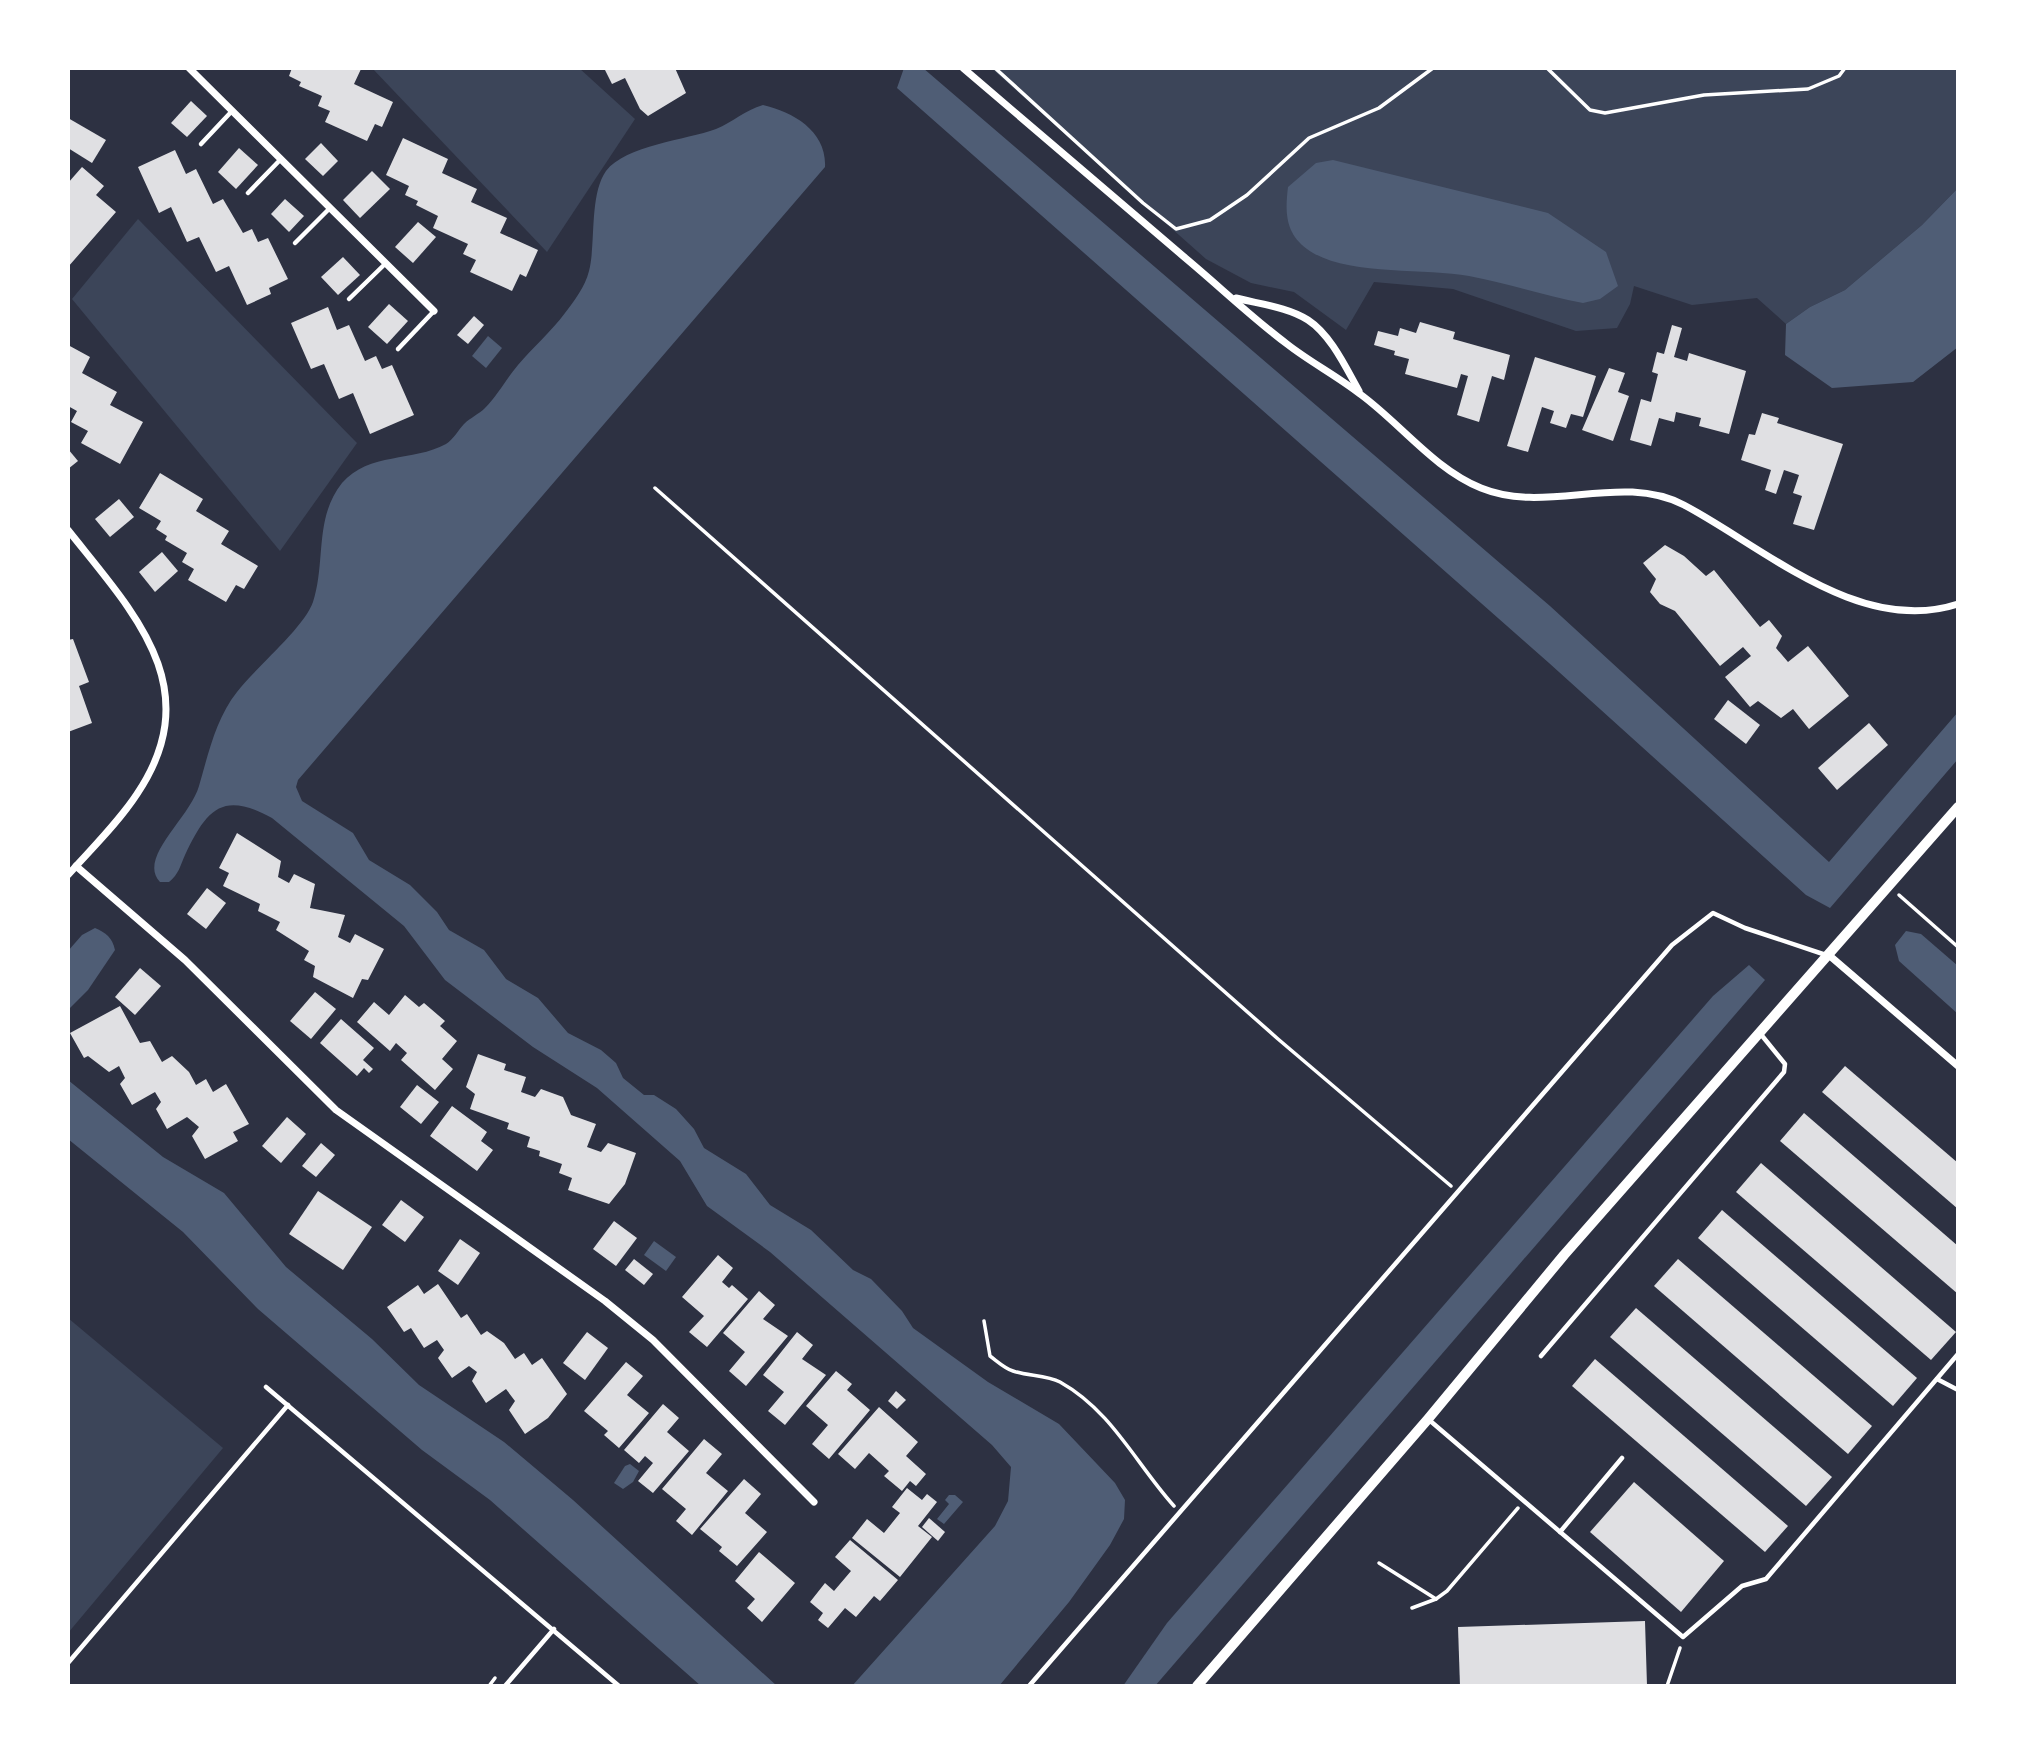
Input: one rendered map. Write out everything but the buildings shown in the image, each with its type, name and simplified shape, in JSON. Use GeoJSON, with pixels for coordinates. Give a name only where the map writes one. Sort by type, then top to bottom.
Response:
{"type":"FeatureCollection","features":[{"type":"Feature","properties":{"kind":"street"},"geometry":{"type":"LineString","coordinates":[[189,68],[434,311]]}},
{"type":"Feature","properties":{"kind":"street"},"geometry":{"type":"LineString","coordinates":[[963,68],[1287,344],[1362,394],[1441,463],[1481,488],[1504,496],[1536,499],[1611,492],[1654,494],[1682,504],[1783,565],[1868,604],[1914,612],[1958,604]]}},
{"type":"Feature","properties":{"kind":"street"},"geometry":{"type":"LineString","coordinates":[[1232,297],[1282,309],[1309,321],[1332,347],[1362,394]]}},
{"type":"Feature","properties":{"kind":"street"},"geometry":{"type":"LineString","coordinates":[[68,530],[135,614],[149,636],[159,660],[165,711],[162,737],[149,774],[136,796],[68,875]]}},
{"type":"Feature","properties":{"kind":"street"},"geometry":{"type":"LineString","coordinates":[[1197,1686],[1428,1419],[1564,1255],[1759,1031],[1830,956],[1958,807]]}},
{"type":"Feature","properties":{"kind":"street"},"geometry":{"type":"LineString","coordinates":[[76,866],[185,960],[336,1110],[605,1301],[653,1340],[814,1502]]}},
{"type":"Feature","properties":{"kind":"street"},"geometry":{"type":"LineString","coordinates":[[1830,956],[1958,1066]]}},
{"type":"Feature","properties":{"kind":"lane"},"geometry":{"type":"LineString","coordinates":[[201,144],[232,111]]}},
{"type":"Feature","properties":{"kind":"lane"},"geometry":{"type":"LineString","coordinates":[[248,193],[281,159]]}},
{"type":"Feature","properties":{"kind":"lane"},"geometry":{"type":"LineString","coordinates":[[295,243],[330,208]]}},
{"type":"Feature","properties":{"kind":"lane"},"geometry":{"type":"LineString","coordinates":[[349,299],[386,263]]}},
{"type":"Feature","properties":{"kind":"lane"},"geometry":{"type":"LineString","coordinates":[[398,349],[434,311]]}},
{"type":"Feature","properties":{"kind":"lane"},"geometry":{"type":"LineString","coordinates":[[1029,1686],[1178,1511],[1672,945],[1713,913],[1745,928],[1830,956]]}},
{"type":"Feature","properties":{"kind":"lane"},"geometry":{"type":"LineString","coordinates":[[1541,1356],[1783,1072],[1785,1064],[1759,1031]]}},
{"type":"Feature","properties":{"kind":"lane"},"geometry":{"type":"LineString","coordinates":[[1428,1419],[1684,1637],[1742,1586],[1766,1578],[1958,1354]]}},
{"type":"Feature","properties":{"kind":"lane"},"geometry":{"type":"LineString","coordinates":[[1937,1379],[1958,1390]]}},
{"type":"Feature","properties":{"kind":"lane"},"geometry":{"type":"LineString","coordinates":[[266,1387],[619,1686]]}},
{"type":"Feature","properties":{"kind":"lane"},"geometry":{"type":"LineString","coordinates":[[68,1663],[288,1405]]}},
{"type":"Feature","properties":{"kind":"lane"},"geometry":{"type":"LineString","coordinates":[[1560,1532],[1622,1458]]}},
{"type":"Feature","properties":{"kind":"lane"},"geometry":{"type":"LineString","coordinates":[[505,1686],[554,1629]]}},
{"type":"Feature","properties":{"kind":"path"},"geometry":{"type":"LineString","coordinates":[[995,68],[1143,203],[1176,229],[1210,220],[1247,195],[1309,138],[1379,107],[1433,68]]}},
{"type":"Feature","properties":{"kind":"path"},"geometry":{"type":"LineString","coordinates":[[1547,68],[1590,110],[1605,113],[1704,95],[1808,89],[1839,76],[1845,68]]}},
{"type":"Feature","properties":{"kind":"path"},"geometry":{"type":"LineString","coordinates":[[655,488],[1268,1030],[1457,1192]]}},
{"type":"Feature","properties":{"kind":"path"},"geometry":{"type":"LineString","coordinates":[[1889,887],[1958,947]]}},
{"type":"Feature","properties":{"kind":"path"},"geometry":{"type":"LineString","coordinates":[[984,1321],[990,1356],[1010,1370],[1059,1381],[1107,1420],[1128,1442],[1154,1484],[1178,1511]]}},
{"type":"Feature","properties":{"kind":"path"},"geometry":{"type":"LineString","coordinates":[[1412,1608],[1436,1599],[1524,1501]]}},
{"type":"Feature","properties":{"kind":"path"},"geometry":{"type":"LineString","coordinates":[[1378,1563],[1436,1599]]}},
{"type":"Feature","properties":{"kind":"path"},"geometry":{"type":"LineString","coordinates":[[1667,1686],[1684,1637]]}},
{"type":"Feature","properties":{"kind":"shaded area"},"geometry":{"type":"Polygon","coordinates":[[[372,68],[579,68],[635,119],[547,252],[372,68]]]}},
{"type":"Feature","properties":{"kind":"shaded area"},"geometry":{"type":"Polygon","coordinates":[[[904,68],[923,68],[1550,606],[1829,862],[1958,712],[1958,759],[1830,908],[1806,895],[1549,663],[897,88],[904,68]]]}},
{"type":"Feature","properties":{"kind":"shaded area"},"geometry":{"type":"Polygon","coordinates":[[[991,68],[1958,68],[1958,188],[1922,225],[1845,290],[1810,307],[1786,324],[1757,298],[1692,305],[1634,286],[1630,304],[1617,328],[1576,331],[1453,289],[1374,282],[1346,330],[1294,292],[1251,283],[1206,259],[991,68]]]}},
{"type":"Feature","properties":{"kind":"shaded area"},"geometry":{"type":"Polygon","coordinates":[[[763,105],[797,118],[806,125],[821,144],[825,167],[298,780],[296,787],[302,801],[353,833],[369,860],[410,885],[437,912],[449,930],[484,950],[506,979],[538,998],[568,1033],[601,1050],[616,1063],[623,1078],[644,1095],[654,1095],[676,1109],[694,1129],[704,1148],[746,1174],[770,1205],[811,1230],[853,1270],[871,1279],[902,1311],[913,1328],[988,1382],[1059,1424],[1115,1483],[1125,1500],[1124,1519],[1110,1545],[1069,1602],[999,1686],[852,1686],[995,1526],[1008,1501],[1011,1467],[992,1445],[770,1252],[707,1206],[680,1161],[597,1088],[533,1047],[445,980],[404,926],[272,818],[241,806],[229,805],[218,809],[201,826],[179,870],[169,882],[160,882],[155,872],[155,861],[160,850],[194,798],[223,713],[245,682],[300,624],[313,602],[327,511],[342,483],[365,466],[433,450],[446,444],[464,424],[490,403],[518,365],[560,320],[582,288],[591,260],[597,193],[606,171],[615,162],[657,144],[716,129],[763,105]]]}},
{"type":"Feature","properties":{"kind":"shaded area"},"geometry":{"type":"Polygon","coordinates":[[[1333,160],[1548,213],[1606,252],[1618,286],[1600,299],[1583,303],[1469,276],[1385,270],[1322,258],[1307,249],[1294,236],[1287,213],[1288,187],[1316,163],[1333,160]]]}},
{"type":"Feature","properties":{"kind":"shaded area"},"geometry":{"type":"Polygon","coordinates":[[[1958,188],[1958,347],[1913,382],[1832,388],[1785,355],[1786,324],[1810,307],[1845,290],[1922,225],[1958,188]]]}},
{"type":"Feature","properties":{"kind":"shaded area"},"geometry":{"type":"Polygon","coordinates":[[[138,219],[357,443],[280,551],[72,299],[138,219]]]}},
{"type":"Feature","properties":{"kind":"shaded area"},"geometry":{"type":"Polygon","coordinates":[[[488,336],[502,348],[486,368],[472,356],[488,336]]]}},
{"type":"Feature","properties":{"kind":"shaded area"},"geometry":{"type":"Polygon","coordinates":[[[95,928],[108,936],[115,950],[88,990],[68,1010],[68,951],[82,935],[95,928]]]}},
{"type":"Feature","properties":{"kind":"shaded area"},"geometry":{"type":"Polygon","coordinates":[[[1906,931],[1921,934],[1958,966],[1958,1014],[1899,961],[1895,945],[1906,931]]]}},
{"type":"Feature","properties":{"kind":"shaded area"},"geometry":{"type":"Polygon","coordinates":[[[1749,965],[1765,980],[1155,1686],[1123,1686],[1167,1623],[1713,996],[1749,965]]]}},
{"type":"Feature","properties":{"kind":"shaded area"},"geometry":{"type":"Polygon","coordinates":[[[68,1080],[163,1157],[224,1193],[286,1267],[372,1339],[419,1385],[504,1442],[573,1500],[777,1686],[701,1686],[490,1500],[422,1450],[258,1309],[183,1232],[68,1139],[68,1080]]]}},
{"type":"Feature","properties":{"kind":"shaded area"},"geometry":{"type":"Polygon","coordinates":[[[654,1241],[676,1257],[666,1271],[644,1255],[654,1241]]]}},
{"type":"Feature","properties":{"kind":"shaded area"},"geometry":{"type":"Polygon","coordinates":[[[68,1318],[223,1448],[68,1633],[68,1318]]]}},
{"type":"Feature","properties":{"kind":"shaded area"},"geometry":{"type":"Polygon","coordinates":[[[630,1464],[639,1471],[633,1482],[623,1489],[614,1483],[625,1466],[630,1464]]]}},
{"type":"Feature","properties":{"kind":"shaded area"},"geometry":{"type":"Polygon","coordinates":[[[949,1495],[955,1495],[963,1502],[944,1524],[937,1519],[949,1504],[945,1500],[949,1495]]]}}]}
